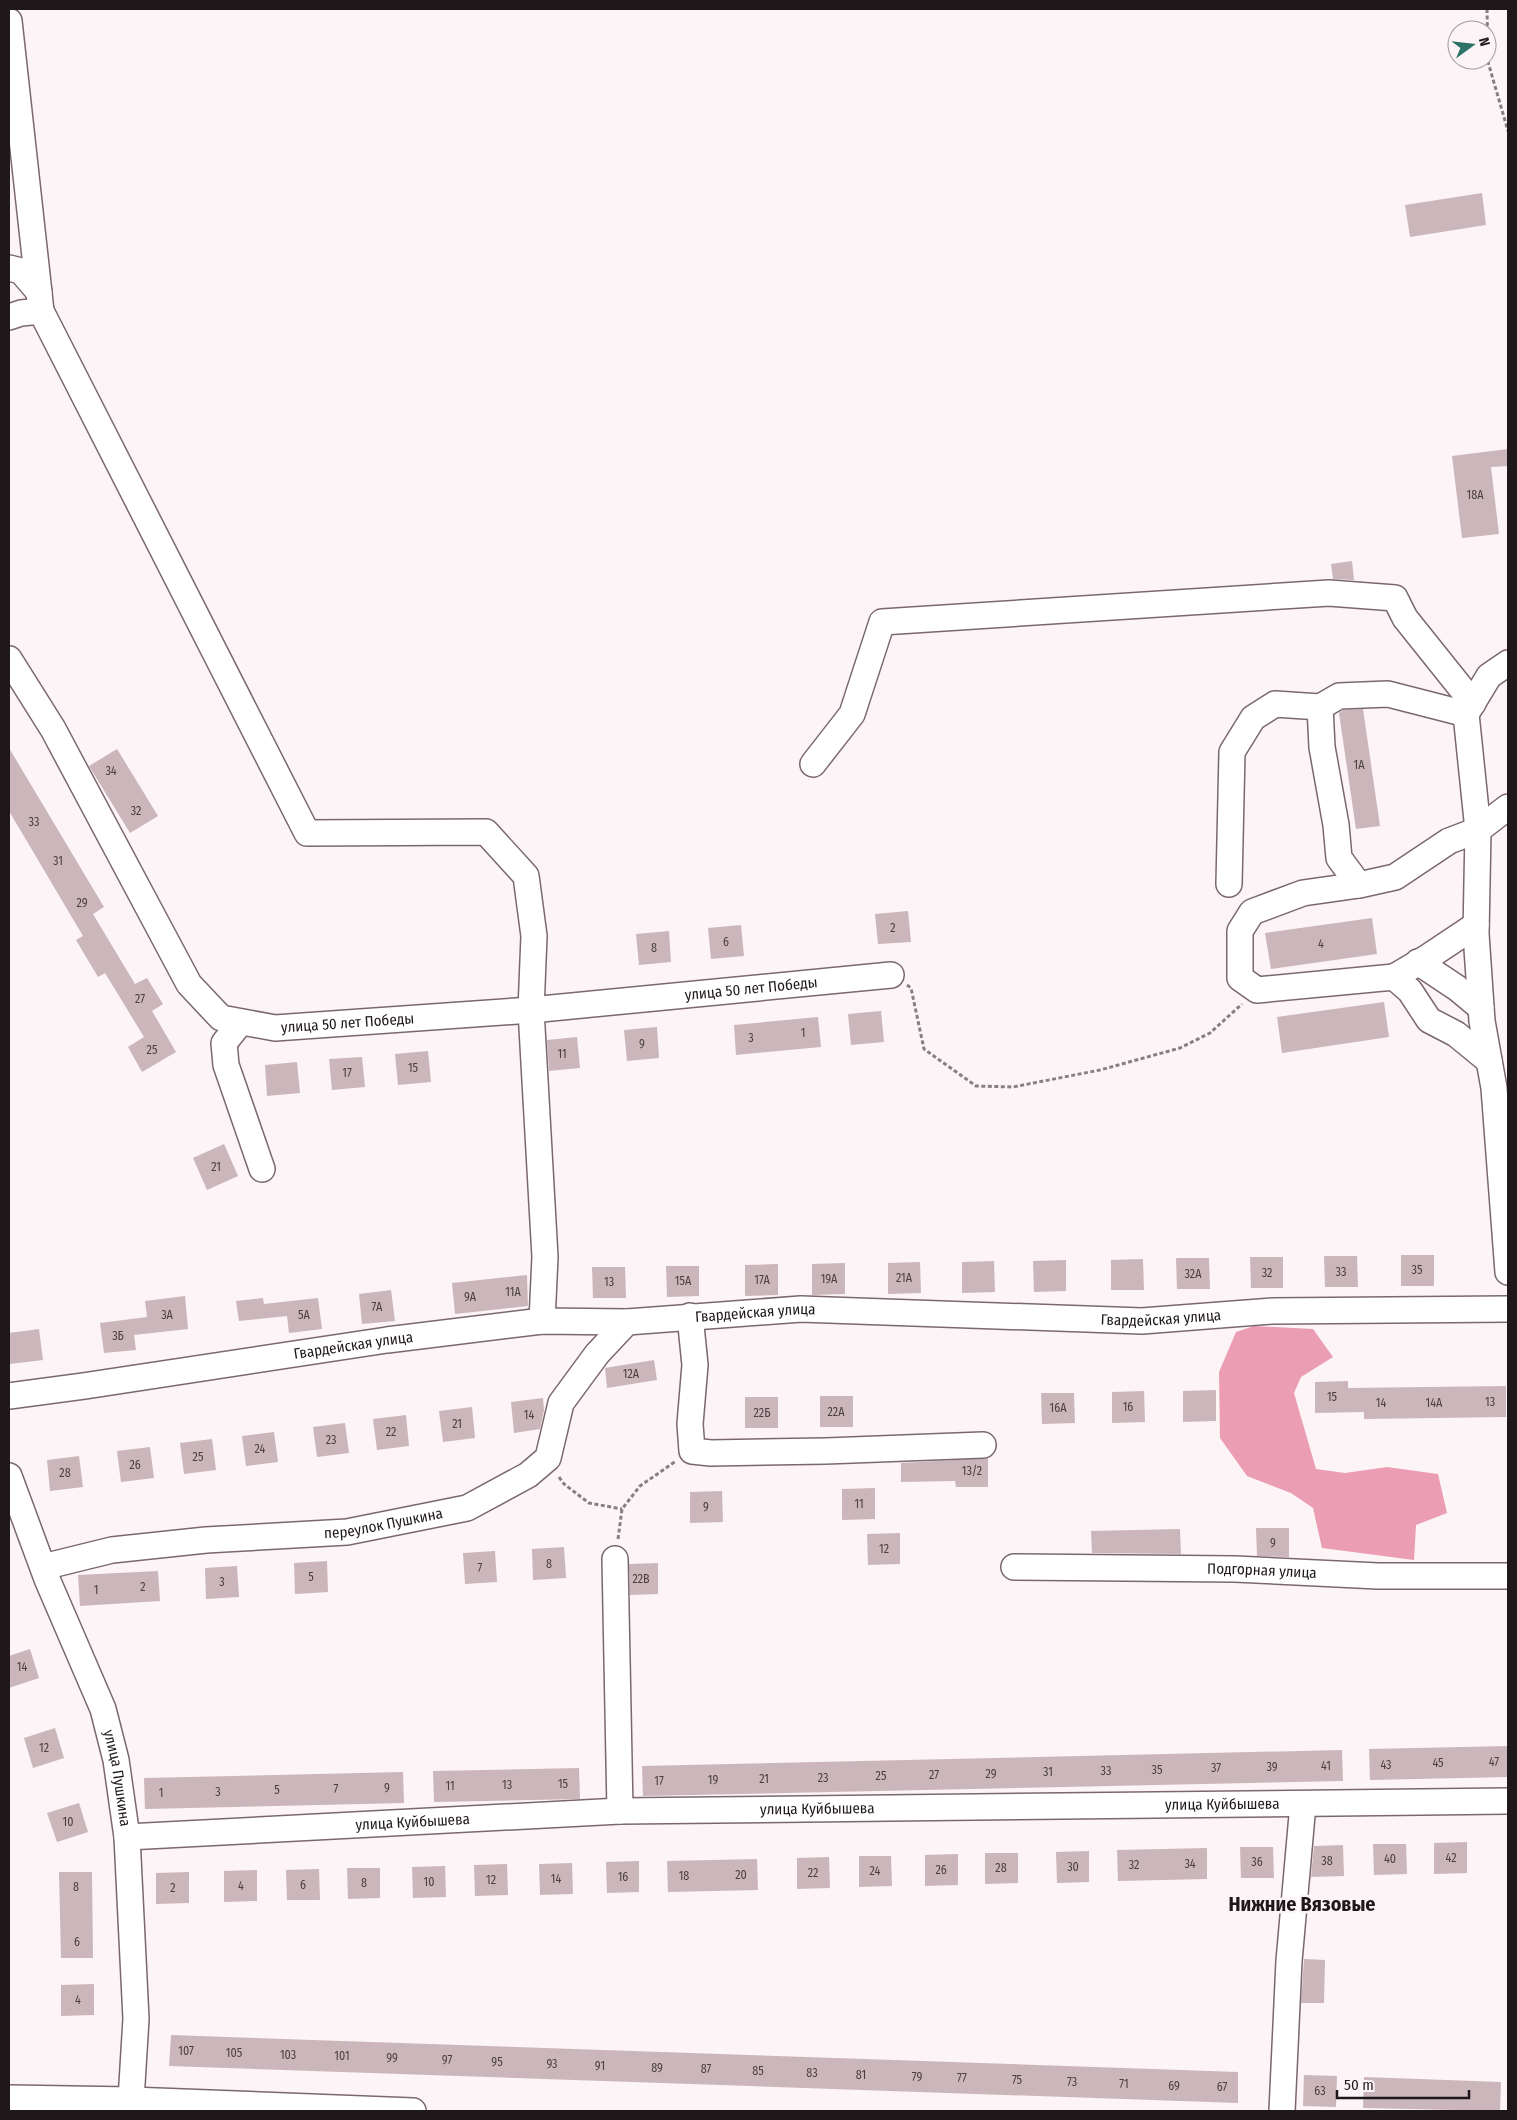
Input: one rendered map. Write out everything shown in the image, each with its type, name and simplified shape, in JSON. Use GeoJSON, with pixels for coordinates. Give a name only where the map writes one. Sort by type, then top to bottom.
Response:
{"type":"FeatureCollection","features":[{"type":"Feature","properties":{"kind":"street"},"geometry":{"type":"LineString","coordinates":[[9,21],[40,302]]}},
{"type":"Feature","properties":{"kind":"street"},"geometry":{"type":"LineString","coordinates":[[9,268],[21,271],[40,302],[307,833],[486,832],[526,876],[534,936],[531,1010],[545,1258],[542,1321]]}},
{"type":"Feature","properties":{"kind":"street"},"geometry":{"type":"LineString","coordinates":[[9,318],[40,302]]}},
{"type":"Feature","properties":{"kind":"street"},"geometry":{"type":"LineString","coordinates":[[813,764],[852,714],[882,622],[1329,593],[1395,598],[1405,618],[1469,708],[1478,830],[1476,925],[1481,1008],[1489,1061],[1501,1087],[1508,1272]]}},
{"type":"Feature","properties":{"kind":"street","name":"улица 50 лет Победы"},"geometry":{"type":"LineString","coordinates":[[9,659],[53,728],[190,984],[221,1018],[274,1028],[531,1010],[891,975]]}},
{"type":"Feature","properties":{"kind":"street"},"geometry":{"type":"LineString","coordinates":[[1469,708],[1490,676],[1508,662]]}},
{"type":"Feature","properties":{"kind":"street"},"geometry":{"type":"LineString","coordinates":[[1229,884],[1232,752],[1253,718],[1275,704],[1320,707],[1339,696],[1388,694],[1469,708]]}},
{"type":"Feature","properties":{"kind":"street"},"geometry":{"type":"LineString","coordinates":[[1320,707],[1322,747],[1336,825],[1339,858],[1359,885]]}},
{"type":"Feature","properties":{"kind":"street"},"geometry":{"type":"LineString","coordinates":[[1476,925],[1394,977],[1257,990],[1240,978],[1240,931],[1252,912],[1303,893],[1359,885],[1395,877],[1449,841],[1478,830],[1508,807]]}},
{"type":"Feature","properties":{"kind":"street"},"geometry":{"type":"LineString","coordinates":[[1418,962],[1457,988],[1481,1008]]}},
{"type":"Feature","properties":{"kind":"street"},"geometry":{"type":"LineString","coordinates":[[1394,977],[1410,991],[1429,1020],[1456,1034],[1489,1061]]}},
{"type":"Feature","properties":{"kind":"street"},"geometry":{"type":"LineString","coordinates":[[241,1022],[224,1043],[226,1065],[262,1168]]}},
{"type":"Feature","properties":{"kind":"street","name":"Гвардейская улица"},"geometry":{"type":"LineString","coordinates":[[9,1396],[387,1340],[542,1321],[627,1322],[801,1309],[1142,1321],[1274,1311],[1508,1309]]}},
{"type":"Feature","properties":{"kind":"street"},"geometry":{"type":"LineString","coordinates":[[690,1316],[695,1365],[690,1424],[692,1451],[711,1453],[817,1451],[983,1445]]}},
{"type":"Feature","properties":{"kind":"street"},"geometry":{"type":"LineString","coordinates":[[548,1458],[561,1403],[597,1354],[627,1322]]}},
{"type":"Feature","properties":{"kind":"street","name":"переулок Пушкина"},"geometry":{"type":"LineString","coordinates":[[43,1567],[112,1550],[206,1540],[347,1532],[467,1508],[528,1475],[548,1458]]}},
{"type":"Feature","properties":{"kind":"street","name":"улица Пушкина"},"geometry":{"type":"LineString","coordinates":[[9,1476],[43,1567],[102,1709],[116,1760],[127,1837],[136,2019],[131,2100]]}},
{"type":"Feature","properties":{"kind":"street"},"geometry":{"type":"LineString","coordinates":[[616,1559],[620,1811]]}},
{"type":"Feature","properties":{"kind":"street","name":"Подгорная улица"},"geometry":{"type":"LineString","coordinates":[[1014,1567],[1236,1569],[1378,1576],[1508,1576]]}},
{"type":"Feature","properties":{"kind":"street","name":"улица Куйбышева"},"geometry":{"type":"LineString","coordinates":[[127,1837],[620,1811],[1508,1801]]}},
{"type":"Feature","properties":{"kind":"street"},"geometry":{"type":"LineString","coordinates":[[1282,2111],[1289,1961],[1303,1804]]}},
{"type":"Feature","properties":{"kind":"street"},"geometry":{"type":"LineString","coordinates":[[9,2098],[131,2100],[413,2111]]}},
{"type":"Feature","properties":{"kind":"path"},"geometry":{"type":"LineString","coordinates":[[1487,9],[1488,62],[1508,131]]}},
{"type":"Feature","properties":{"kind":"path"},"geometry":{"type":"LineString","coordinates":[[891,975],[911,988],[924,1048],[976,1086],[1013,1088],[1100,1070],[1180,1048],[1210,1032],[1257,990]]}},
{"type":"Feature","properties":{"kind":"path"},"geometry":{"type":"LineString","coordinates":[[616,1559],[622,1509],[640,1486],[692,1451]]}},
{"type":"Feature","properties":{"kind":"path"},"geometry":{"type":"LineString","coordinates":[[548,1458],[564,1484],[588,1503],[622,1509]]}},
{"type":"Feature","properties":{"kind":"shaded area"},"geometry":{"type":"Polygon","coordinates":[[[1254,1326],[1313,1329],[1333,1357],[1301,1377],[1294,1393],[1316,1469],[1345,1473],[1387,1467],[1438,1474],[1447,1513],[1416,1525],[1414,1560],[1322,1548],[1313,1508],[1291,1493],[1247,1476],[1220,1438],[1219,1372],[1236,1332],[1254,1326]]]}},
{"type":"Feature","properties":{"kind":"building"},"geometry":{"type":"Polygon","coordinates":[[[1482,193],[1486,225],[1410,237],[1405,205],[1482,193]]]}},
{"type":"Feature","properties":{"kind":"building"},"geometry":{"type":"Polygon","coordinates":[[[1508,449],[1508,466],[1491,467],[1499,534],[1462,538],[1452,456],[1508,449]]]}},
{"type":"Feature","properties":{"kind":"building"},"geometry":{"type":"Polygon","coordinates":[[[1352,561],[1354,580],[1333,579],[1331,564],[1352,561]]]}},
{"type":"Feature","properties":{"kind":"building"},"geometry":{"type":"Polygon","coordinates":[[[1363,709],[1380,826],[1356,829],[1339,713],[1343,710],[1363,709]]]}},
{"type":"Feature","properties":{"kind":"building"},"geometry":{"type":"Polygon","coordinates":[[[9,748],[104,907],[93,914],[135,984],[147,978],[163,1004],[152,1011],[176,1052],[142,1072],[128,1047],[144,1037],[105,973],[98,977],[76,940],[83,936],[9,811],[9,748]]]}},
{"type":"Feature","properties":{"kind":"building"},"geometry":{"type":"Polygon","coordinates":[[[117,749],[158,816],[130,833],[89,766],[117,749]]]}},
{"type":"Feature","properties":{"kind":"building"},"geometry":{"type":"Polygon","coordinates":[[[908,911],[911,942],[878,944],[875,914],[908,911]]]}},
{"type":"Feature","properties":{"kind":"building"},"geometry":{"type":"Polygon","coordinates":[[[1372,918],[1377,954],[1271,969],[1265,933],[1372,918]]]}},
{"type":"Feature","properties":{"kind":"building"},"geometry":{"type":"Polygon","coordinates":[[[741,925],[744,956],[711,959],[708,928],[741,925]]]}},
{"type":"Feature","properties":{"kind":"building"},"geometry":{"type":"Polygon","coordinates":[[[669,931],[671,962],[639,965],[636,934],[669,931]]]}},
{"type":"Feature","properties":{"kind":"building"},"geometry":{"type":"Polygon","coordinates":[[[1384,1002],[1389,1037],[1282,1053],[1277,1017],[1384,1002]]]}},
{"type":"Feature","properties":{"kind":"building"},"geometry":{"type":"Polygon","coordinates":[[[881,1011],[884,1042],[851,1045],[848,1014],[881,1011]]]}},
{"type":"Feature","properties":{"kind":"building"},"geometry":{"type":"Polygon","coordinates":[[[818,1017],[821,1047],[736,1055],[734,1025],[818,1017]]]}},
{"type":"Feature","properties":{"kind":"building"},"geometry":{"type":"Polygon","coordinates":[[[657,1027],[659,1058],[627,1061],[624,1030],[657,1027]]]}},
{"type":"Feature","properties":{"kind":"building"},"geometry":{"type":"Polygon","coordinates":[[[577,1037],[580,1068],[549,1071],[547,1040],[577,1037]]]}},
{"type":"Feature","properties":{"kind":"building"},"geometry":{"type":"Polygon","coordinates":[[[428,1051],[431,1082],[398,1085],[395,1054],[428,1051]]]}},
{"type":"Feature","properties":{"kind":"building"},"geometry":{"type":"Polygon","coordinates":[[[362,1057],[365,1087],[332,1090],[329,1059],[362,1057]]]}},
{"type":"Feature","properties":{"kind":"building"},"geometry":{"type":"Polygon","coordinates":[[[297,1062],[300,1093],[267,1096],[265,1065],[297,1062]]]}},
{"type":"Feature","properties":{"kind":"building"},"geometry":{"type":"Polygon","coordinates":[[[224,1144],[238,1176],[207,1190],[193,1158],[224,1144]]]}},
{"type":"Feature","properties":{"kind":"building"},"geometry":{"type":"Polygon","coordinates":[[[1401,1255],[1434,1255],[1434,1286],[1401,1286],[1401,1255]]]}},
{"type":"Feature","properties":{"kind":"building"},"geometry":{"type":"Polygon","coordinates":[[[1324,1256],[1357,1256],[1358,1287],[1325,1287],[1324,1256]]]}},
{"type":"Feature","properties":{"kind":"building"},"geometry":{"type":"Polygon","coordinates":[[[1250,1257],[1283,1257],[1283,1288],[1251,1288],[1250,1257]]]}},
{"type":"Feature","properties":{"kind":"building"},"geometry":{"type":"Polygon","coordinates":[[[1176,1258],[1209,1258],[1210,1289],[1177,1289],[1176,1258]]]}},
{"type":"Feature","properties":{"kind":"building"},"geometry":{"type":"Polygon","coordinates":[[[1143,1259],[1144,1290],[1111,1290],[1111,1260],[1143,1259]]]}},
{"type":"Feature","properties":{"kind":"building"},"geometry":{"type":"Polygon","coordinates":[[[1066,1260],[1066,1291],[1034,1292],[1033,1261],[1066,1260]]]}},
{"type":"Feature","properties":{"kind":"building"},"geometry":{"type":"Polygon","coordinates":[[[994,1261],[995,1292],[962,1293],[962,1262],[994,1261]]]}},
{"type":"Feature","properties":{"kind":"building"},"geometry":{"type":"Polygon","coordinates":[[[920,1262],[921,1293],[888,1294],[888,1263],[920,1262]]]}},
{"type":"Feature","properties":{"kind":"building"},"geometry":{"type":"Polygon","coordinates":[[[845,1263],[845,1294],[812,1295],[812,1264],[845,1263]]]}},
{"type":"Feature","properties":{"kind":"building"},"geometry":{"type":"Polygon","coordinates":[[[778,1264],[778,1295],[745,1296],[745,1265],[778,1264]]]}},
{"type":"Feature","properties":{"kind":"building"},"geometry":{"type":"Polygon","coordinates":[[[666,1266],[699,1266],[699,1296],[667,1297],[666,1266]]]}},
{"type":"Feature","properties":{"kind":"building"},"geometry":{"type":"Polygon","coordinates":[[[592,1267],[625,1267],[626,1298],[593,1298],[592,1267]]]}},
{"type":"Feature","properties":{"kind":"building"},"geometry":{"type":"Polygon","coordinates":[[[527,1275],[528,1306],[455,1314],[452,1283],[527,1275]]]}},
{"type":"Feature","properties":{"kind":"building"},"geometry":{"type":"Polygon","coordinates":[[[391,1290],[395,1321],[362,1324],[359,1294],[391,1290]]]}},
{"type":"Feature","properties":{"kind":"building"},"geometry":{"type":"Polygon","coordinates":[[[185,1296],[188,1329],[134,1335],[136,1350],[104,1353],[100,1323],[147,1317],[145,1301],[185,1296]]]}},
{"type":"Feature","properties":{"kind":"building"},"geometry":{"type":"Polygon","coordinates":[[[263,1298],[264,1304],[318,1298],[322,1329],[289,1333],[287,1316],[239,1321],[236,1301],[263,1298]]]}},
{"type":"Feature","properties":{"kind":"building"},"geometry":{"type":"Polygon","coordinates":[[[39,1329],[43,1360],[10,1364],[9,1333],[39,1329]]]}},
{"type":"Feature","properties":{"kind":"building"},"geometry":{"type":"Polygon","coordinates":[[[654,1360],[657,1380],[607,1388],[605,1368],[654,1360]]]}},
{"type":"Feature","properties":{"kind":"building"},"geometry":{"type":"Polygon","coordinates":[[[1348,1381],[1348,1388],[1506,1386],[1506,1417],[1364,1419],[1364,1412],[1315,1413],[1315,1382],[1348,1381]]]}},
{"type":"Feature","properties":{"kind":"building"},"geometry":{"type":"Polygon","coordinates":[[[1216,1390],[1216,1421],[1183,1422],[1183,1391],[1216,1390]]]}},
{"type":"Feature","properties":{"kind":"building"},"geometry":{"type":"Polygon","coordinates":[[[1144,1391],[1145,1422],[1112,1423],[1112,1392],[1144,1391]]]}},
{"type":"Feature","properties":{"kind":"building"},"geometry":{"type":"Polygon","coordinates":[[[1041,1393],[1074,1393],[1075,1423],[1042,1424],[1041,1393]]]}},
{"type":"Feature","properties":{"kind":"building"},"geometry":{"type":"Polygon","coordinates":[[[820,1396],[853,1396],[853,1427],[820,1427],[820,1396]]]}},
{"type":"Feature","properties":{"kind":"building"},"geometry":{"type":"Polygon","coordinates":[[[745,1397],[778,1397],[778,1428],[745,1428],[745,1397]]]}},
{"type":"Feature","properties":{"kind":"building"},"geometry":{"type":"Polygon","coordinates":[[[543,1398],[544,1410],[540,1429],[514,1433],[511,1402],[543,1398]]]}},
{"type":"Feature","properties":{"kind":"building"},"geometry":{"type":"Polygon","coordinates":[[[472,1407],[475,1438],[443,1442],[439,1411],[472,1407]]]}},
{"type":"Feature","properties":{"kind":"building"},"geometry":{"type":"Polygon","coordinates":[[[406,1415],[409,1446],[377,1450],[373,1419],[406,1415]]]}},
{"type":"Feature","properties":{"kind":"building"},"geometry":{"type":"Polygon","coordinates":[[[345,1423],[349,1453],[317,1457],[313,1427],[345,1423]]]}},
{"type":"Feature","properties":{"kind":"building"},"geometry":{"type":"Polygon","coordinates":[[[274,1432],[278,1462],[246,1466],[242,1436],[274,1432]]]}},
{"type":"Feature","properties":{"kind":"building"},"geometry":{"type":"Polygon","coordinates":[[[212,1439],[216,1470],[184,1474],[180,1443],[212,1439]]]}},
{"type":"Feature","properties":{"kind":"building"},"geometry":{"type":"Polygon","coordinates":[[[150,1447],[154,1478],[121,1482],[117,1451],[150,1447]]]}},
{"type":"Feature","properties":{"kind":"building"},"geometry":{"type":"Polygon","coordinates":[[[79,1456],[83,1487],[50,1491],[47,1460],[79,1456]]]}},
{"type":"Feature","properties":{"kind":"building"},"geometry":{"type":"Polygon","coordinates":[[[988,1458],[988,1487],[956,1487],[955,1481],[901,1482],[901,1463],[988,1458]]]}},
{"type":"Feature","properties":{"kind":"building"},"geometry":{"type":"Polygon","coordinates":[[[875,1488],[875,1519],[842,1520],[842,1489],[875,1488]]]}},
{"type":"Feature","properties":{"kind":"building"},"geometry":{"type":"Polygon","coordinates":[[[722,1491],[723,1522],[690,1523],[690,1492],[722,1491]]]}},
{"type":"Feature","properties":{"kind":"building"},"geometry":{"type":"Polygon","coordinates":[[[1256,1528],[1289,1528],[1289,1557],[1257,1556],[1256,1528]]]}},
{"type":"Feature","properties":{"kind":"building"},"geometry":{"type":"Polygon","coordinates":[[[1180,1529],[1181,1554],[1092,1553],[1091,1531],[1180,1529]]]}},
{"type":"Feature","properties":{"kind":"building"},"geometry":{"type":"Polygon","coordinates":[[[900,1533],[900,1564],[868,1565],[867,1534],[900,1533]]]}},
{"type":"Feature","properties":{"kind":"building"},"geometry":{"type":"Polygon","coordinates":[[[564,1547],[566,1578],[533,1580],[532,1549],[564,1547]]]}},
{"type":"Feature","properties":{"kind":"building"},"geometry":{"type":"Polygon","coordinates":[[[495,1551],[497,1582],[465,1584],[463,1553],[495,1551]]]}},
{"type":"Feature","properties":{"kind":"building"},"geometry":{"type":"Polygon","coordinates":[[[327,1561],[328,1592],[295,1594],[294,1563],[327,1561]]]}},
{"type":"Feature","properties":{"kind":"building"},"geometry":{"type":"Polygon","coordinates":[[[658,1563],[658,1594],[630,1595],[629,1564],[658,1563]]]}},
{"type":"Feature","properties":{"kind":"building"},"geometry":{"type":"Polygon","coordinates":[[[237,1566],[239,1597],[206,1599],[205,1568],[237,1566]]]}},
{"type":"Feature","properties":{"kind":"building"},"geometry":{"type":"Polygon","coordinates":[[[158,1571],[160,1601],[80,1606],[78,1575],[158,1571]]]}},
{"type":"Feature","properties":{"kind":"building"},"geometry":{"type":"Polygon","coordinates":[[[30,1649],[39,1678],[9,1688],[9,1656],[30,1649]]]}},
{"type":"Feature","properties":{"kind":"building"},"geometry":{"type":"Polygon","coordinates":[[[55,1728],[64,1758],[33,1768],[24,1738],[55,1728]]]}},
{"type":"Feature","properties":{"kind":"building"},"geometry":{"type":"Polygon","coordinates":[[[1508,1746],[1508,1777],[1370,1780],[1369,1749],[1508,1746]]]}},
{"type":"Feature","properties":{"kind":"building"},"geometry":{"type":"Polygon","coordinates":[[[1342,1750],[1343,1781],[643,1796],[642,1766],[1342,1750]]]}},
{"type":"Feature","properties":{"kind":"building"},"geometry":{"type":"Polygon","coordinates":[[[579,1768],[580,1799],[434,1802],[433,1771],[579,1768]]]}},
{"type":"Feature","properties":{"kind":"building"},"geometry":{"type":"Polygon","coordinates":[[[403,1772],[404,1803],[145,1809],[144,1778],[403,1772]]]}},
{"type":"Feature","properties":{"kind":"building"},"geometry":{"type":"Polygon","coordinates":[[[79,1803],[88,1832],[57,1842],[47,1813],[79,1803]]]}},
{"type":"Feature","properties":{"kind":"building"},"geometry":{"type":"Polygon","coordinates":[[[1467,1842],[1467,1873],[1434,1874],[1434,1843],[1467,1842]]]}},
{"type":"Feature","properties":{"kind":"building"},"geometry":{"type":"Polygon","coordinates":[[[1373,1844],[1406,1844],[1407,1874],[1374,1875],[1373,1844]]]}},
{"type":"Feature","properties":{"kind":"building"},"geometry":{"type":"Polygon","coordinates":[[[1343,1845],[1344,1876],[1311,1877],[1314,1846],[1343,1845]]]}},
{"type":"Feature","properties":{"kind":"building"},"geometry":{"type":"Polygon","coordinates":[[[1240,1847],[1273,1847],[1274,1878],[1241,1878],[1240,1847]]]}},
{"type":"Feature","properties":{"kind":"building"},"geometry":{"type":"Polygon","coordinates":[[[1207,1848],[1207,1879],[1118,1881],[1117,1850],[1207,1848]]]}},
{"type":"Feature","properties":{"kind":"building"},"geometry":{"type":"Polygon","coordinates":[[[1089,1851],[1089,1882],[1057,1883],[1056,1852],[1089,1851]]]}},
{"type":"Feature","properties":{"kind":"building"},"geometry":{"type":"Polygon","coordinates":[[[985,1853],[1018,1853],[1018,1883],[985,1884],[985,1853]]]}},
{"type":"Feature","properties":{"kind":"building"},"geometry":{"type":"Polygon","coordinates":[[[958,1854],[958,1885],[925,1886],[925,1855],[958,1854]]]}},
{"type":"Feature","properties":{"kind":"building"},"geometry":{"type":"Polygon","coordinates":[[[859,1856],[891,1856],[892,1886],[859,1887],[859,1856]]]}},
{"type":"Feature","properties":{"kind":"building"},"geometry":{"type":"Polygon","coordinates":[[[829,1857],[830,1888],[797,1889],[797,1858],[829,1857]]]}},
{"type":"Feature","properties":{"kind":"building"},"geometry":{"type":"Polygon","coordinates":[[[757,1859],[758,1890],[668,1892],[667,1861],[757,1859]]]}},
{"type":"Feature","properties":{"kind":"building"},"geometry":{"type":"Polygon","coordinates":[[[639,1861],[639,1892],[607,1893],[606,1862],[639,1861]]]}},
{"type":"Feature","properties":{"kind":"building"},"geometry":{"type":"Polygon","coordinates":[[[572,1863],[573,1894],[540,1895],[539,1864],[572,1863]]]}},
{"type":"Feature","properties":{"kind":"building"},"geometry":{"type":"Polygon","coordinates":[[[507,1864],[508,1895],[475,1896],[474,1865],[507,1864]]]}},
{"type":"Feature","properties":{"kind":"building"},"geometry":{"type":"Polygon","coordinates":[[[445,1866],[446,1897],[413,1898],[412,1867],[445,1866]]]}},
{"type":"Feature","properties":{"kind":"building"},"geometry":{"type":"Polygon","coordinates":[[[347,1868],[380,1868],[380,1898],[348,1899],[347,1868]]]}},
{"type":"Feature","properties":{"kind":"building"},"geometry":{"type":"Polygon","coordinates":[[[319,1869],[320,1900],[287,1900],[286,1870],[319,1869]]]}},
{"type":"Feature","properties":{"kind":"building"},"geometry":{"type":"Polygon","coordinates":[[[257,1870],[257,1901],[224,1902],[224,1871],[257,1870]]]}},
{"type":"Feature","properties":{"kind":"building"},"geometry":{"type":"Polygon","coordinates":[[[59,1872],[92,1872],[93,1958],[61,1958],[59,1872]]]}},
{"type":"Feature","properties":{"kind":"building"},"geometry":{"type":"Polygon","coordinates":[[[189,1872],[189,1903],[156,1904],[156,1873],[189,1872]]]}},
{"type":"Feature","properties":{"kind":"building"},"geometry":{"type":"Polygon","coordinates":[[[1304,1959],[1325,1960],[1324,2003],[1301,2003],[1304,1959]]]}},
{"type":"Feature","properties":{"kind":"building"},"geometry":{"type":"Polygon","coordinates":[[[94,1984],[94,2015],[61,2016],[61,1985],[94,1984]]]}},
{"type":"Feature","properties":{"kind":"building"},"geometry":{"type":"Polygon","coordinates":[[[171,2035],[1238,2072],[1238,2103],[169,2066],[171,2035]]]}},
{"type":"Feature","properties":{"kind":"building"},"geometry":{"type":"Polygon","coordinates":[[[1304,2075],[1337,2076],[1336,2107],[1303,2106],[1304,2075]]]}},
{"type":"Feature","properties":{"kind":"building"},"geometry":{"type":"Polygon","coordinates":[[[1364,2077],[1501,2082],[1500,2111],[1363,2108],[1364,2077]]]}},
{"type":"Feature","properties":{"kind":"district","name":"Нижние Вязовые"},"geometry":{"type":"Point","coordinates":[1302,1904]}}]}
